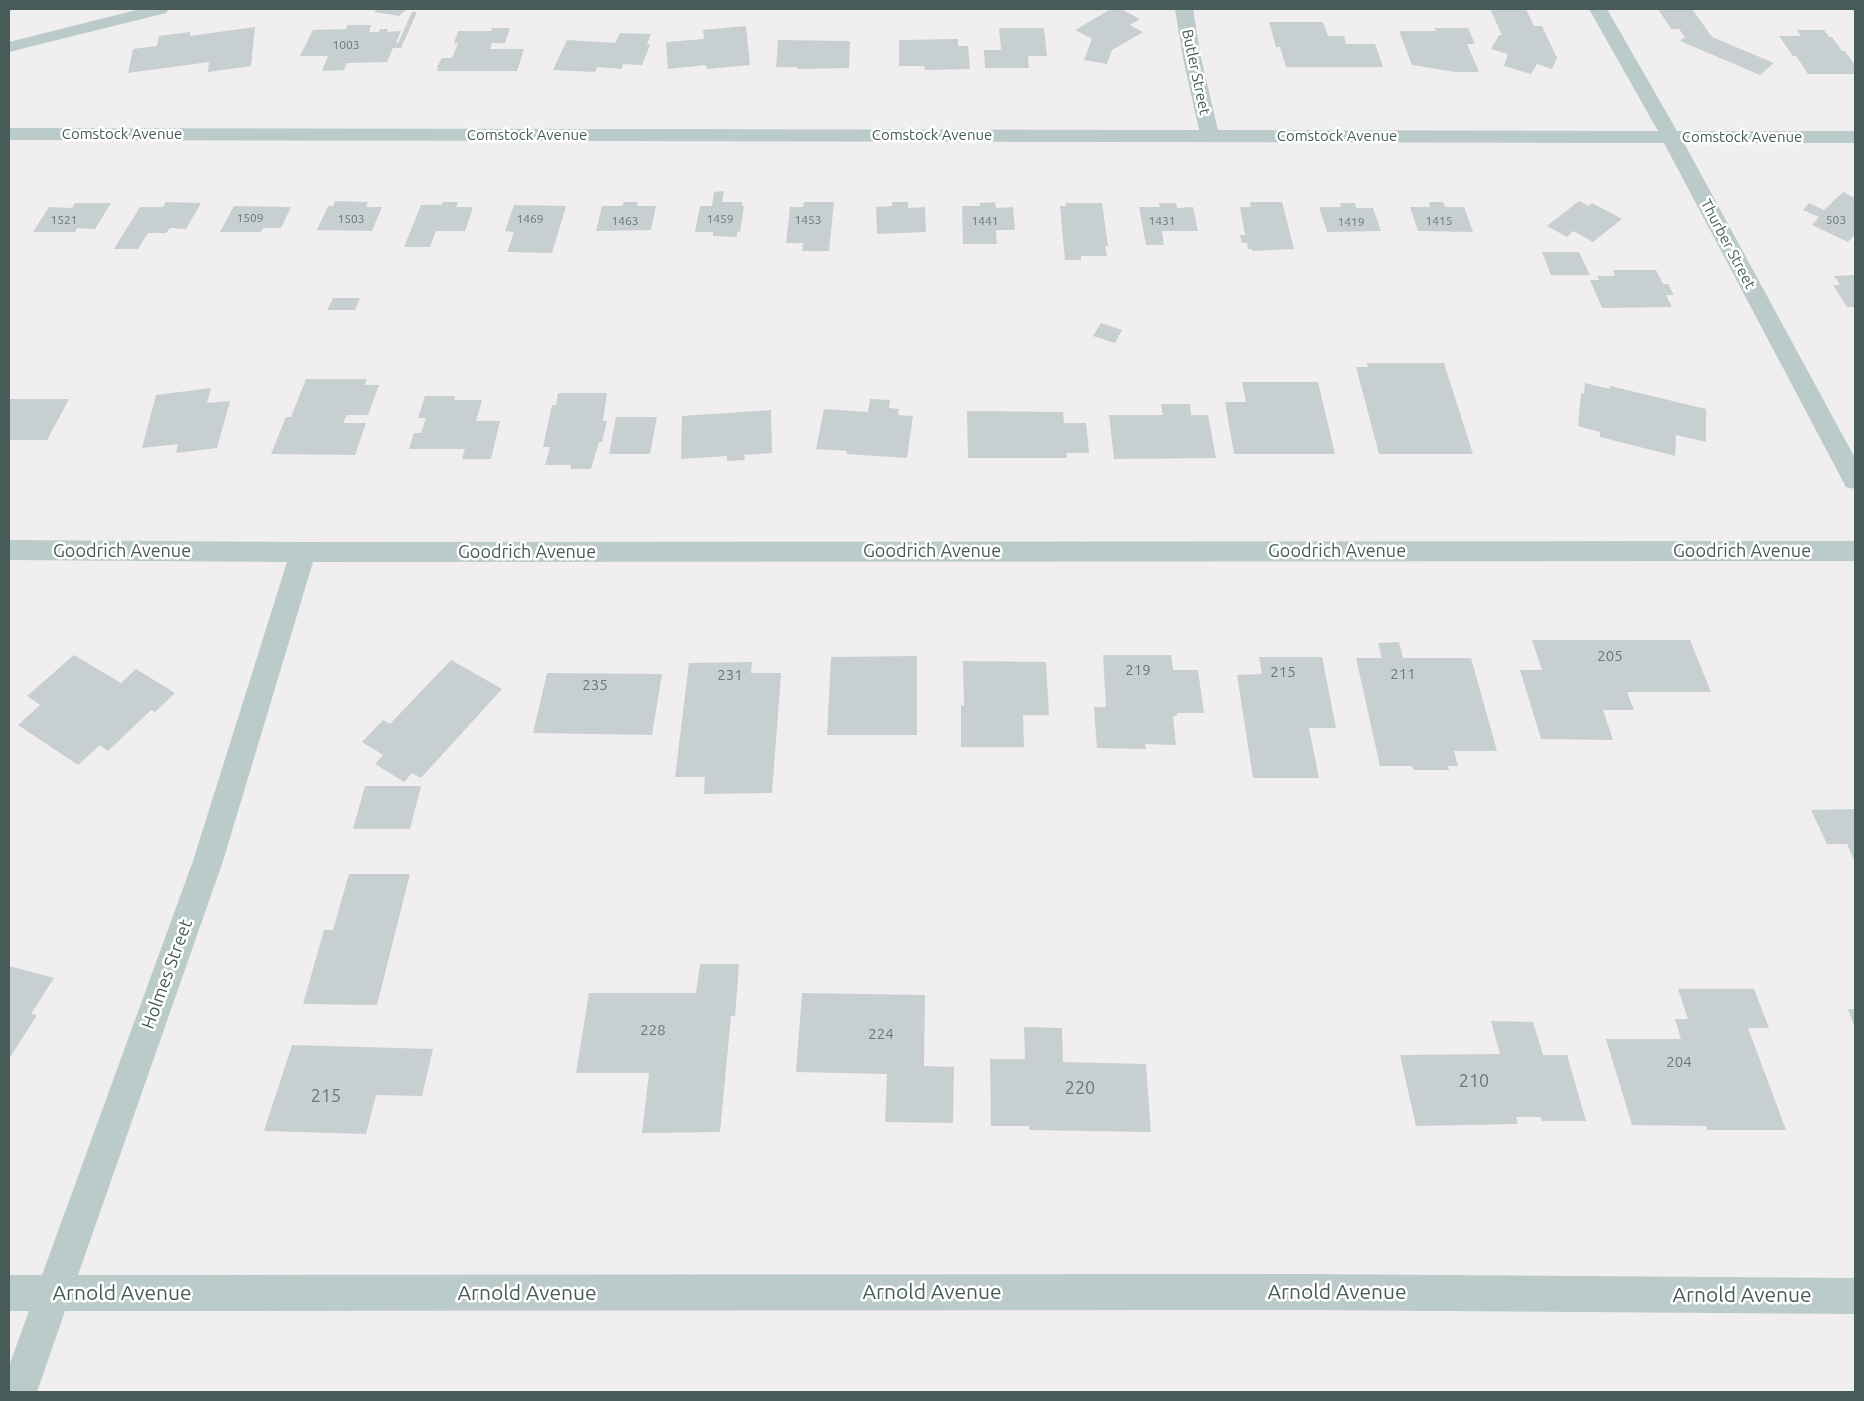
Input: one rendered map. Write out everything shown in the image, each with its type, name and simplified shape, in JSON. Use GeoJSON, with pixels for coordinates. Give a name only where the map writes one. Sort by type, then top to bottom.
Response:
{"type":"FeatureCollection","features":[{"type":"Feature","properties":{"kind":"street"},"geometry":{"type":"LineString","coordinates":[[9,47],[160,9]]}},
{"type":"Feature","properties":{"kind":"street","name":"Butler Street"},"geometry":{"type":"LineString","coordinates":[[1184,9],[1192,58],[1210,135]]}},
{"type":"Feature","properties":{"kind":"street","name":"Thurber Street"},"geometry":{"type":"LineString","coordinates":[[1598,9],[1671,136],[1855,480]]}},
{"type":"Feature","properties":{"kind":"street","name":"Comstock Avenue"},"geometry":{"type":"LineString","coordinates":[[9,134],[1855,137]]}},
{"type":"Feature","properties":{"kind":"street","name":"Goodrich Avenue"},"geometry":{"type":"LineString","coordinates":[[9,550],[303,552],[1855,551]]}},
{"type":"Feature","properties":{"kind":"street","name":"Holmes Street"},"geometry":{"type":"LineString","coordinates":[[18,1392],[208,861],[303,552]]}},
{"type":"Feature","properties":{"kind":"street","name":"Arnold Avenue"},"geometry":{"type":"LineString","coordinates":[[9,1293],[1315,1292],[1855,1296]]}},
{"type":"Feature","properties":{"kind":"building"},"geometry":{"type":"Polygon","coordinates":[[[377,9],[407,9],[399,16],[374,12],[377,9]]]}},
{"type":"Feature","properties":{"kind":"building"},"geometry":{"type":"Polygon","coordinates":[[[1111,9],[1121,9],[1140,19],[1130,25],[1143,32],[1112,50],[1107,64],[1084,60],[1092,39],[1075,30],[1111,9]]]}},
{"type":"Feature","properties":{"kind":"building"},"geometry":{"type":"Polygon","coordinates":[[[1490,9],[1526,9],[1534,26],[1542,26],[1557,58],[1552,69],[1537,64],[1531,74],[1504,66],[1508,54],[1491,49],[1499,35],[1502,35],[1490,9]]]}},
{"type":"Feature","properties":{"kind":"building"},"geometry":{"type":"Polygon","coordinates":[[[1658,9],[1692,9],[1712,37],[1774,63],[1760,75],[1680,41],[1685,37],[1679,29],[1671,29],[1658,9]]]}},
{"type":"Feature","properties":{"kind":"building"},"geometry":{"type":"Polygon","coordinates":[[[412,12],[417,12],[401,48],[393,48],[387,62],[347,63],[344,70],[322,71],[328,56],[300,56],[313,30],[346,29],[347,25],[371,25],[369,32],[379,32],[380,29],[388,29],[387,32],[401,31],[396,43],[398,43],[412,12]]]}},
{"type":"Feature","properties":{"kind":"building"},"geometry":{"type":"Polygon","coordinates":[[[1269,22],[1323,22],[1328,36],[1344,36],[1346,44],[1375,44],[1383,67],[1286,67],[1280,47],[1276,47],[1269,22]]]}},
{"type":"Feature","properties":{"kind":"building"},"geometry":{"type":"Polygon","coordinates":[[[746,26],[750,65],[707,69],[706,65],[668,69],[666,42],[704,39],[703,30],[746,26]]]}},
{"type":"Feature","properties":{"kind":"building"},"geometry":{"type":"Polygon","coordinates":[[[255,27],[251,66],[208,72],[209,62],[128,73],[133,49],[157,46],[159,36],[190,32],[190,36],[255,27]]]}},
{"type":"Feature","properties":{"kind":"building"},"geometry":{"type":"Polygon","coordinates":[[[492,28],[510,28],[505,43],[492,43],[490,49],[524,49],[517,71],[437,71],[442,58],[452,58],[458,43],[454,43],[458,31],[491,31],[492,28]]]}},
{"type":"Feature","properties":{"kind":"building"},"geometry":{"type":"Polygon","coordinates":[[[999,28],[1044,28],[1047,56],[1028,56],[1029,68],[985,68],[984,50],[1001,50],[999,28]]]}},
{"type":"Feature","properties":{"kind":"building"},"geometry":{"type":"Polygon","coordinates":[[[1434,28],[1468,28],[1475,44],[1467,44],[1479,72],[1455,72],[1412,65],[1399,31],[1436,31],[1434,28]]]}},
{"type":"Feature","properties":{"kind":"building"},"geometry":{"type":"Polygon","coordinates":[[[1797,30],[1824,30],[1829,37],[1832,37],[1842,51],[1845,51],[1855,65],[1855,74],[1808,74],[1779,36],[1801,36],[1797,30]]]}},
{"type":"Feature","properties":{"kind":"building"},"geometry":{"type":"Polygon","coordinates":[[[620,33],[651,34],[647,44],[650,45],[642,65],[623,64],[622,69],[597,67],[595,72],[553,70],[567,40],[615,43],[620,33]]]}},
{"type":"Feature","properties":{"kind":"building"},"geometry":{"type":"Polygon","coordinates":[[[958,39],[958,46],[968,46],[970,69],[925,70],[924,66],[899,66],[899,40],[958,39]]]}},
{"type":"Feature","properties":{"kind":"building"},"geometry":{"type":"Polygon","coordinates":[[[778,40],[850,41],[849,68],[797,69],[797,67],[776,67],[778,40]]]}},
{"type":"Feature","properties":{"kind":"building"},"geometry":{"type":"Polygon","coordinates":[[[724,191],[722,202],[742,202],[742,206],[744,206],[740,232],[737,232],[737,237],[713,236],[713,232],[695,232],[700,206],[712,206],[714,192],[724,191]]]}},
{"type":"Feature","properties":{"kind":"building"},"geometry":{"type":"Polygon","coordinates":[[[1843,192],[1855,198],[1855,234],[1848,242],[1812,225],[1819,217],[1803,210],[1809,203],[1824,210],[1843,192]]]}},
{"type":"Feature","properties":{"kind":"building"},"geometry":{"type":"Polygon","coordinates":[[[335,201],[368,202],[366,207],[382,207],[372,231],[317,230],[328,206],[333,206],[335,201]]]}},
{"type":"Feature","properties":{"kind":"building"},"geometry":{"type":"Polygon","coordinates":[[[1579,201],[1589,206],[1592,203],[1622,219],[1593,242],[1573,231],[1567,237],[1547,226],[1579,201]]]}},
{"type":"Feature","properties":{"kind":"building"},"geometry":{"type":"Polygon","coordinates":[[[166,202],[201,203],[186,229],[170,228],[166,233],[148,233],[138,249],[114,249],[140,207],[163,207],[166,202]]]}},
{"type":"Feature","properties":{"kind":"building"},"geometry":{"type":"Polygon","coordinates":[[[443,202],[458,202],[456,207],[473,207],[465,231],[436,231],[430,247],[404,247],[421,205],[441,205],[443,202]]]}},
{"type":"Feature","properties":{"kind":"building"},"geometry":{"type":"Polygon","coordinates":[[[624,202],[638,202],[637,206],[656,206],[651,230],[596,231],[602,206],[622,206],[624,202]]]}},
{"type":"Feature","properties":{"kind":"building"},"geometry":{"type":"Polygon","coordinates":[[[804,202],[834,202],[829,251],[802,251],[803,243],[786,243],[790,207],[803,207],[804,202]]]}},
{"type":"Feature","properties":{"kind":"building"},"geometry":{"type":"Polygon","coordinates":[[[892,202],[908,202],[908,208],[925,207],[926,232],[877,234],[876,207],[892,206],[892,202]]]}},
{"type":"Feature","properties":{"kind":"building"},"geometry":{"type":"Polygon","coordinates":[[[995,202],[996,208],[1013,207],[1015,230],[996,230],[997,244],[963,244],[962,206],[980,206],[980,203],[995,202]]]}},
{"type":"Feature","properties":{"kind":"building"},"geometry":{"type":"Polygon","coordinates":[[[1250,202],[1282,202],[1294,249],[1252,251],[1252,249],[1248,249],[1247,243],[1242,243],[1240,235],[1245,235],[1240,207],[1251,207],[1250,202]]]}},
{"type":"Feature","properties":{"kind":"building"},"geometry":{"type":"Polygon","coordinates":[[[1429,202],[1443,202],[1445,207],[1464,207],[1473,232],[1418,231],[1410,207],[1430,207],[1429,202]]]}},
{"type":"Feature","properties":{"kind":"building"},"geometry":{"type":"Polygon","coordinates":[[[75,203],[111,203],[95,229],[77,228],[75,232],[33,232],[49,207],[72,208],[75,203]]]}},
{"type":"Feature","properties":{"kind":"building"},"geometry":{"type":"Polygon","coordinates":[[[1066,203],[1102,203],[1108,246],[1105,246],[1107,256],[1081,256],[1081,260],[1065,260],[1060,206],[1066,206],[1066,203]]]}},
{"type":"Feature","properties":{"kind":"building"},"geometry":{"type":"Polygon","coordinates":[[[1159,203],[1176,203],[1177,208],[1193,207],[1198,231],[1162,231],[1164,245],[1146,245],[1139,207],[1160,207],[1159,203]]]}},
{"type":"Feature","properties":{"kind":"building"},"geometry":{"type":"Polygon","coordinates":[[[1340,203],[1355,203],[1356,208],[1373,208],[1381,231],[1327,232],[1319,207],[1341,207],[1340,203]]]}},
{"type":"Feature","properties":{"kind":"building"},"geometry":{"type":"Polygon","coordinates":[[[514,205],[566,206],[552,253],[507,252],[514,232],[505,231],[514,205]]]}},
{"type":"Feature","properties":{"kind":"building"},"geometry":{"type":"Polygon","coordinates":[[[234,206],[291,207],[281,228],[263,228],[261,232],[220,232],[234,206]]]}},
{"type":"Feature","properties":{"kind":"building"},"geometry":{"type":"Polygon","coordinates":[[[1542,252],[1579,252],[1590,275],[1551,275],[1542,252]]]}},
{"type":"Feature","properties":{"kind":"building"},"geometry":{"type":"Polygon","coordinates":[[[1613,270],[1656,270],[1663,284],[1668,284],[1674,295],[1666,295],[1672,307],[1602,308],[1590,280],[1599,280],[1597,276],[1615,276],[1613,270]]]}},
{"type":"Feature","properties":{"kind":"building"},"geometry":{"type":"Polygon","coordinates":[[[1855,275],[1855,310],[1854,307],[1847,307],[1833,285],[1840,285],[1834,276],[1855,275]]]}},
{"type":"Feature","properties":{"kind":"building"},"geometry":{"type":"Polygon","coordinates":[[[333,298],[360,298],[355,310],[327,310],[333,298]]]}},
{"type":"Feature","properties":{"kind":"building"},"geometry":{"type":"Polygon","coordinates":[[[1101,323],[1122,330],[1115,343],[1093,336],[1101,323]]]}},
{"type":"Feature","properties":{"kind":"building"},"geometry":{"type":"Polygon","coordinates":[[[1367,363],[1444,363],[1473,454],[1379,454],[1356,367],[1368,367],[1367,363]]]}},
{"type":"Feature","properties":{"kind":"building"},"geometry":{"type":"Polygon","coordinates":[[[306,379],[367,379],[365,385],[379,385],[368,415],[347,415],[343,423],[366,423],[355,455],[271,454],[286,417],[291,417],[306,379]]]}},
{"type":"Feature","properties":{"kind":"building"},"geometry":{"type":"Polygon","coordinates":[[[1242,382],[1318,382],[1335,454],[1234,454],[1225,402],[1246,402],[1242,382]]]}},
{"type":"Feature","properties":{"kind":"building"},"geometry":{"type":"Polygon","coordinates":[[[1585,383],[1610,389],[1610,386],[1706,409],[1706,442],[1676,435],[1675,456],[1600,437],[1600,432],[1578,426],[1581,393],[1584,394],[1585,383]]]}},
{"type":"Feature","properties":{"kind":"building"},"geometry":{"type":"Polygon","coordinates":[[[211,388],[207,403],[230,401],[217,448],[176,453],[178,444],[142,448],[156,395],[211,388]]]}},
{"type":"Feature","properties":{"kind":"building"},"geometry":{"type":"Polygon","coordinates":[[[558,393],[607,393],[603,421],[607,421],[602,442],[599,442],[591,469],[571,469],[571,465],[545,465],[550,447],[543,447],[552,405],[556,405],[558,393]]]}},
{"type":"Feature","properties":{"kind":"building"},"geometry":{"type":"Polygon","coordinates":[[[425,396],[455,396],[454,400],[482,400],[476,421],[500,421],[491,459],[462,459],[465,449],[409,449],[414,433],[421,433],[426,418],[418,418],[425,396]]]}},
{"type":"Feature","properties":{"kind":"building"},"geometry":{"type":"Polygon","coordinates":[[[9,399],[69,399],[47,440],[9,440],[9,399]]]}},
{"type":"Feature","properties":{"kind":"building"},"geometry":{"type":"Polygon","coordinates":[[[870,399],[890,400],[889,408],[899,409],[898,415],[913,416],[907,458],[846,454],[847,451],[816,449],[824,409],[868,412],[870,399]]]}},
{"type":"Feature","properties":{"kind":"building"},"geometry":{"type":"Polygon","coordinates":[[[1161,404],[1190,404],[1191,415],[1208,415],[1216,458],[1114,459],[1109,415],[1163,415],[1161,404]]]}},
{"type":"Feature","properties":{"kind":"building"},"geometry":{"type":"Polygon","coordinates":[[[771,410],[772,453],[744,455],[745,460],[727,461],[727,456],[681,459],[682,416],[771,410]]]}},
{"type":"Feature","properties":{"kind":"building"},"geometry":{"type":"Polygon","coordinates":[[[967,411],[1063,412],[1064,423],[1086,423],[1089,453],[1066,453],[1067,458],[968,458],[967,411]]]}},
{"type":"Feature","properties":{"kind":"building"},"geometry":{"type":"Polygon","coordinates":[[[616,417],[657,417],[650,454],[609,454],[616,417]]]}},
{"type":"Feature","properties":{"kind":"building"},"geometry":{"type":"Polygon","coordinates":[[[1532,640],[1690,640],[1711,692],[1627,692],[1634,710],[1603,710],[1613,740],[1541,739],[1520,670],[1542,670],[1532,640]]]}},
{"type":"Feature","properties":{"kind":"building"},"geometry":{"type":"Polygon","coordinates":[[[1399,642],[1403,658],[1471,658],[1497,751],[1454,751],[1458,766],[1448,766],[1449,770],[1414,770],[1412,766],[1380,766],[1356,658],[1382,658],[1378,643],[1399,642]]]}},
{"type":"Feature","properties":{"kind":"building"},"geometry":{"type":"Polygon","coordinates":[[[74,655],[121,683],[136,669],[175,693],[155,712],[151,710],[108,751],[100,745],[78,765],[18,725],[40,705],[27,696],[74,655]]]}},
{"type":"Feature","properties":{"kind":"building"},"geometry":{"type":"Polygon","coordinates":[[[1103,655],[1171,655],[1173,670],[1198,670],[1204,713],[1177,713],[1177,716],[1173,716],[1176,745],[1145,744],[1146,749],[1097,748],[1094,707],[1106,707],[1103,655]]]}},
{"type":"Feature","properties":{"kind":"building"},"geometry":{"type":"Polygon","coordinates":[[[917,656],[917,735],[827,735],[831,657],[917,656]]]}},
{"type":"Feature","properties":{"kind":"building"},"geometry":{"type":"Polygon","coordinates":[[[1259,657],[1322,657],[1336,728],[1309,728],[1319,778],[1253,778],[1237,675],[1262,674],[1259,657]]]}},
{"type":"Feature","properties":{"kind":"building"},"geometry":{"type":"Polygon","coordinates":[[[451,660],[502,689],[421,778],[412,773],[404,782],[375,764],[383,755],[362,742],[383,720],[390,724],[451,660]]]}},
{"type":"Feature","properties":{"kind":"building"},"geometry":{"type":"Polygon","coordinates":[[[963,661],[1046,662],[1049,715],[1023,715],[1024,747],[961,747],[961,705],[964,706],[963,661]]]}},
{"type":"Feature","properties":{"kind":"building"},"geometry":{"type":"Polygon","coordinates":[[[752,662],[751,673],[781,673],[772,793],[704,794],[705,777],[675,777],[689,663],[752,662]]]}},
{"type":"Feature","properties":{"kind":"building"},"geometry":{"type":"Polygon","coordinates":[[[547,673],[662,674],[652,735],[533,733],[547,673]]]}},
{"type":"Feature","properties":{"kind":"building"},"geometry":{"type":"Polygon","coordinates":[[[365,786],[421,786],[410,829],[353,829],[365,786]]]}},
{"type":"Feature","properties":{"kind":"building"},"geometry":{"type":"Polygon","coordinates":[[[1855,809],[1855,858],[1853,858],[1847,844],[1827,844],[1811,810],[1855,809]]]}},
{"type":"Feature","properties":{"kind":"building"},"geometry":{"type":"Polygon","coordinates":[[[349,874],[410,874],[377,1005],[303,1004],[324,930],[333,930],[349,874]]]}},
{"type":"Feature","properties":{"kind":"building"},"geometry":{"type":"Polygon","coordinates":[[[700,964],[739,964],[735,1016],[731,1016],[720,1132],[642,1133],[649,1073],[576,1073],[589,993],[696,993],[700,964]]]}},
{"type":"Feature","properties":{"kind":"building"},"geometry":{"type":"Polygon","coordinates":[[[9,966],[54,978],[31,1014],[37,1015],[9,1059],[9,966]]]}},
{"type":"Feature","properties":{"kind":"building"},"geometry":{"type":"Polygon","coordinates":[[[1678,989],[1754,989],[1769,1028],[1748,1028],[1786,1130],[1707,1130],[1706,1126],[1632,1125],[1606,1039],[1681,1039],[1675,1019],[1688,1019],[1678,989]]]}},
{"type":"Feature","properties":{"kind":"building"},"geometry":{"type":"Polygon","coordinates":[[[802,993],[925,995],[924,1066],[954,1067],[953,1123],[885,1122],[887,1074],[796,1072],[802,993]]]}},
{"type":"Feature","properties":{"kind":"building"},"geometry":{"type":"Polygon","coordinates":[[[1848,1009],[1855,1009],[1855,1029],[1848,1009]]]}},
{"type":"Feature","properties":{"kind":"building"},"geometry":{"type":"Polygon","coordinates":[[[1491,1021],[1533,1022],[1543,1055],[1567,1055],[1586,1121],[1542,1121],[1540,1117],[1516,1117],[1518,1124],[1416,1126],[1400,1055],[1500,1054],[1491,1021]]]}},
{"type":"Feature","properties":{"kind":"building"},"geometry":{"type":"Polygon","coordinates":[[[1024,1027],[1062,1028],[1063,1062],[1146,1064],[1151,1132],[1029,1130],[1029,1126],[991,1126],[990,1059],[1025,1059],[1024,1027]]]}},
{"type":"Feature","properties":{"kind":"building"},"geometry":{"type":"Polygon","coordinates":[[[292,1045],[433,1049],[422,1096],[376,1095],[366,1134],[264,1131],[292,1045]]]}}]}
